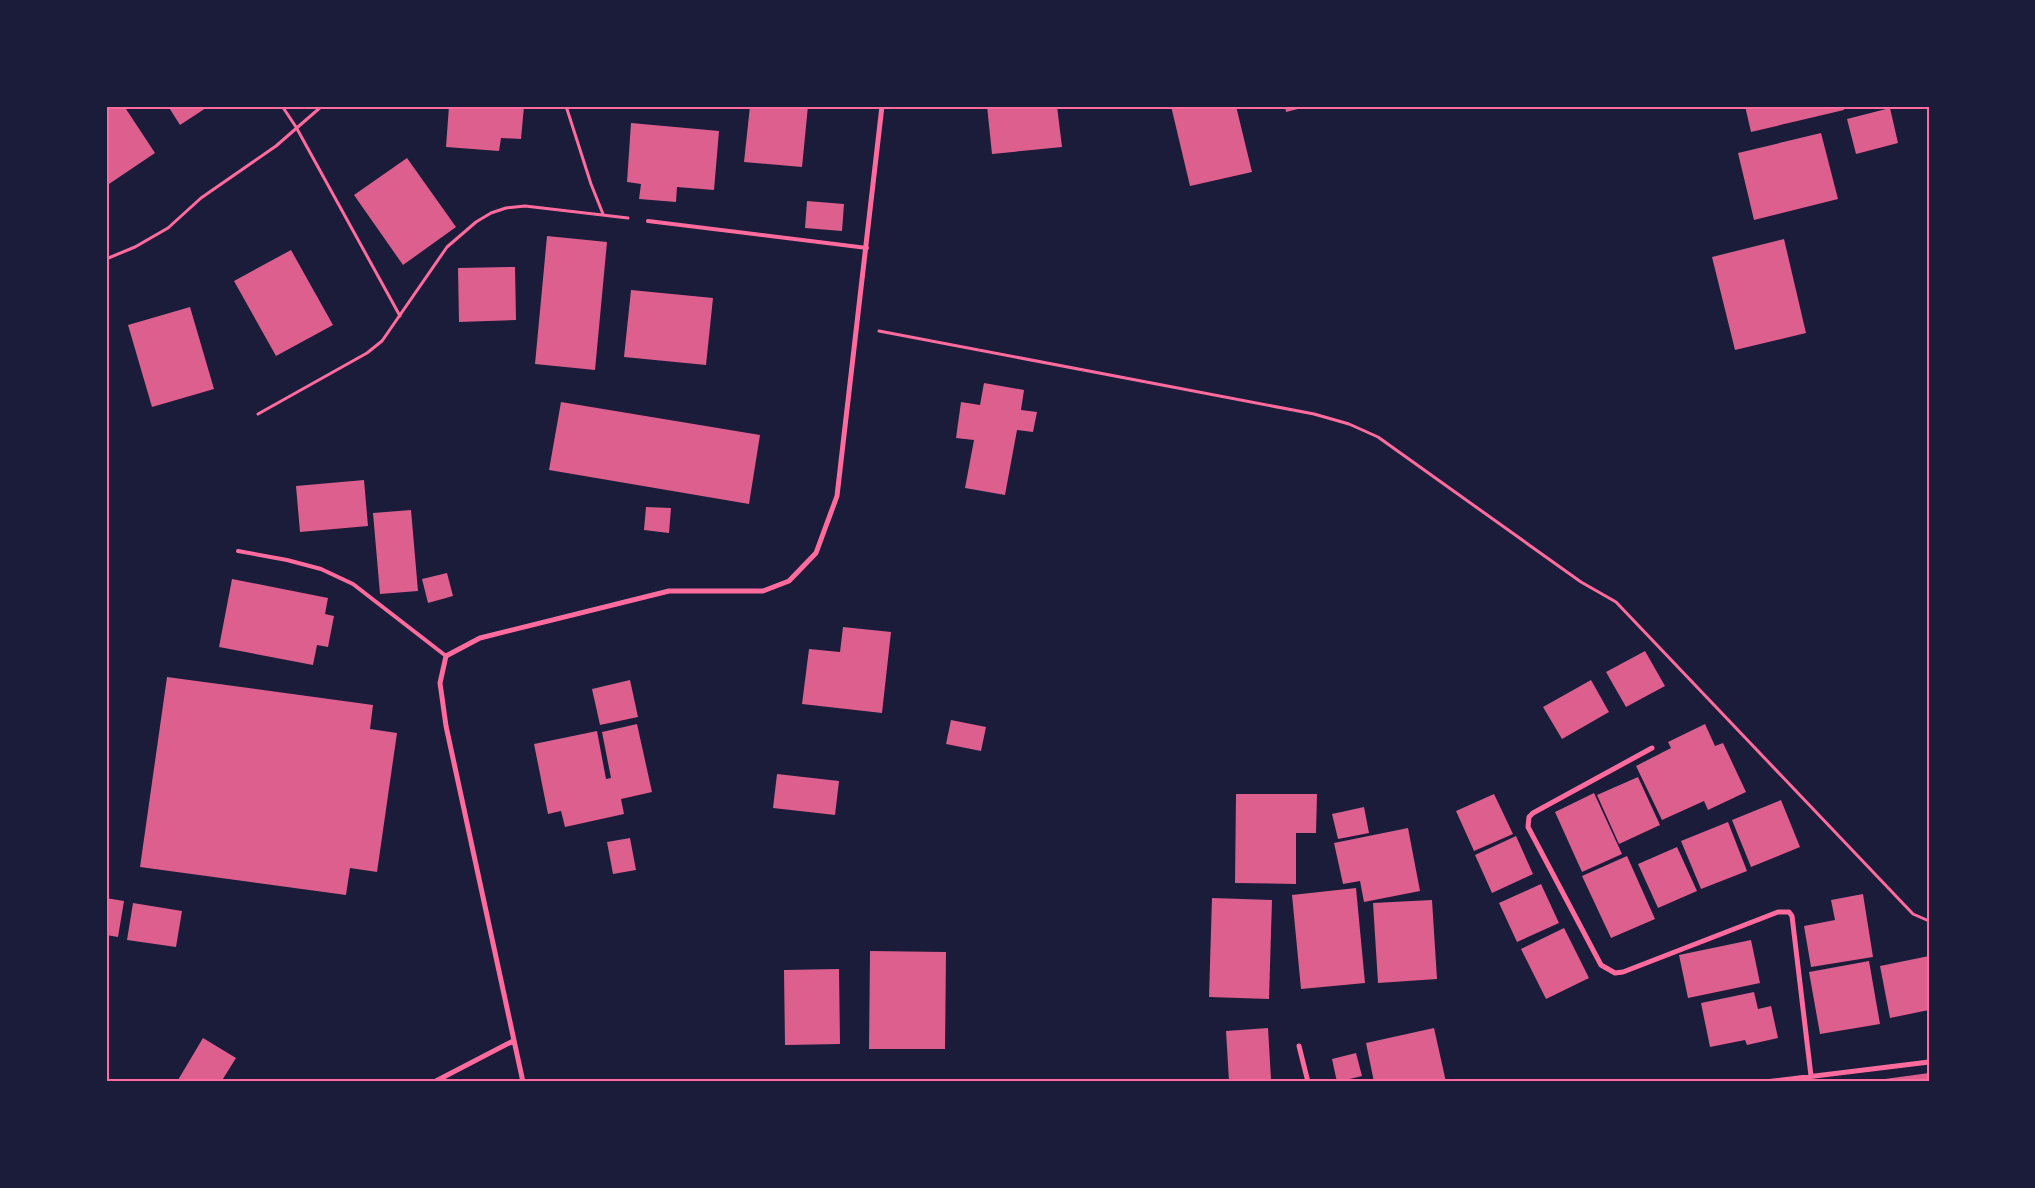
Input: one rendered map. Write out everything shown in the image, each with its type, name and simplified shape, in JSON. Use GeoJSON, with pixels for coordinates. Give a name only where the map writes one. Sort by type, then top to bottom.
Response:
{"type":"FeatureCollection","features":[{"type":"Feature","properties":{"kind":"street"},"geometry":{"type":"LineString","coordinates":[[523,1082],[446,726],[440,683],[446,656],[480,638],[669,591],[762,592],[789,581],[816,553],[837,496],[882,106]]}},
{"type":"Feature","properties":{"kind":"street"},"geometry":{"type":"LineString","coordinates":[[1652,748],[1533,813],[1529,817],[1528,827],[1602,965],[1616,973],[1623,972],[1778,912],[1789,912],[1792,916],[1811,1076]]}},
{"type":"Feature","properties":{"kind":"street"},"geometry":{"type":"LineString","coordinates":[[434,1082],[513,1041]]}},
{"type":"Feature","properties":{"kind":"street"},"geometry":{"type":"LineString","coordinates":[[1299,1046],[1308,1082]]}},
{"type":"Feature","properties":{"kind":"street"},"geometry":{"type":"LineString","coordinates":[[1765,1082],[1929,1062]]}},
{"type":"Feature","properties":{"kind":"lane"},"geometry":{"type":"LineString","coordinates":[[648,221],[867,248]]}},
{"type":"Feature","properties":{"kind":"lane"},"geometry":{"type":"LineString","coordinates":[[238,551],[287,560],[321,569],[353,584],[446,656]]}},
{"type":"Feature","properties":{"kind":"path"},"geometry":{"type":"LineString","coordinates":[[282,106],[296,127],[400,316]]}},
{"type":"Feature","properties":{"kind":"path"},"geometry":{"type":"LineString","coordinates":[[106,259],[135,247],[168,228],[201,198],[276,146],[322,106]]}},
{"type":"Feature","properties":{"kind":"path"},"geometry":{"type":"LineString","coordinates":[[566,106],[591,184],[604,214]]}},
{"type":"Feature","properties":{"kind":"path"},"geometry":{"type":"LineString","coordinates":[[258,414],[367,353],[382,341],[447,247],[476,222],[491,213],[506,208],[525,206],[604,214],[648,221]]}},
{"type":"Feature","properties":{"kind":"path"},"geometry":{"type":"LineString","coordinates":[[857,327],[1314,414],[1349,424],[1378,437],[1581,582],[1616,602],[1913,914],[1929,921]]}},
{"type":"Feature","properties":{"kind":"building"},"geometry":{"type":"Polygon","coordinates":[[[106,106],[124,106],[155,153],[106,186],[106,106]]]}},
{"type":"Feature","properties":{"kind":"building"},"geometry":{"type":"Polygon","coordinates":[[[168,106],[209,106],[180,125],[168,106]]]}},
{"type":"Feature","properties":{"kind":"building"},"geometry":{"type":"Polygon","coordinates":[[[449,106],[524,106],[521,139],[501,138],[499,151],[446,147],[449,106]]]}},
{"type":"Feature","properties":{"kind":"building"},"geometry":{"type":"Polygon","coordinates":[[[750,106],[808,106],[802,167],[744,162],[750,106]]]}},
{"type":"Feature","properties":{"kind":"building"},"geometry":{"type":"Polygon","coordinates":[[[987,106],[1057,106],[1062,147],[992,154],[987,106]]]}},
{"type":"Feature","properties":{"kind":"building"},"geometry":{"type":"Polygon","coordinates":[[[1171,106],[1236,106],[1252,172],[1190,186],[1171,106]]]}},
{"type":"Feature","properties":{"kind":"building"},"geometry":{"type":"Polygon","coordinates":[[[1285,106],[1306,106],[1306,107],[1286,112],[1285,106]]]}},
{"type":"Feature","properties":{"kind":"building"},"geometry":{"type":"Polygon","coordinates":[[[1745,106],[1843,106],[1844,110],[1751,132],[1745,106]]]}},
{"type":"Feature","properties":{"kind":"building"},"geometry":{"type":"Polygon","coordinates":[[[1890,108],[1898,143],[1856,154],[1847,119],[1890,108]]]}},
{"type":"Feature","properties":{"kind":"building"},"geometry":{"type":"Polygon","coordinates":[[[631,123],[719,131],[714,190],[677,187],[676,202],[639,199],[641,184],[627,182],[631,123]]]}},
{"type":"Feature","properties":{"kind":"building"},"geometry":{"type":"Polygon","coordinates":[[[1821,133],[1838,199],[1754,220],[1738,153],[1821,133]]]}},
{"type":"Feature","properties":{"kind":"building"},"geometry":{"type":"Polygon","coordinates":[[[407,158],[456,227],[403,265],[354,195],[407,158]]]}},
{"type":"Feature","properties":{"kind":"building"},"geometry":{"type":"Polygon","coordinates":[[[807,201],[844,204],[842,231],[805,228],[807,201]]]}},
{"type":"Feature","properties":{"kind":"building"},"geometry":{"type":"Polygon","coordinates":[[[547,236],[607,242],[595,370],[535,364],[547,236]]]}},
{"type":"Feature","properties":{"kind":"building"},"geometry":{"type":"Polygon","coordinates":[[[1784,239],[1806,333],[1735,350],[1712,257],[1784,239]]]}},
{"type":"Feature","properties":{"kind":"building"},"geometry":{"type":"Polygon","coordinates":[[[291,250],[333,325],[276,356],[234,281],[291,250]]]}},
{"type":"Feature","properties":{"kind":"building"},"geometry":{"type":"Polygon","coordinates":[[[515,267],[516,320],[459,322],[458,268],[515,267]]]}},
{"type":"Feature","properties":{"kind":"building"},"geometry":{"type":"Polygon","coordinates":[[[631,290],[713,298],[706,365],[624,357],[631,290]]]}},
{"type":"Feature","properties":{"kind":"building"},"geometry":{"type":"Polygon","coordinates":[[[190,307],[214,389],[152,407],[128,325],[190,307]]]}},
{"type":"Feature","properties":{"kind":"building"},"geometry":{"type":"Polygon","coordinates":[[[984,383],[1024,390],[1021,410],[1037,412],[1033,432],[1017,430],[1005,495],[965,488],[974,440],[956,438],[961,402],[980,405],[984,383]]]}},
{"type":"Feature","properties":{"kind":"building"},"geometry":{"type":"Polygon","coordinates":[[[561,402],[760,435],[749,504],[549,470],[561,402]]]}},
{"type":"Feature","properties":{"kind":"building"},"geometry":{"type":"Polygon","coordinates":[[[364,480],[368,526],[300,532],[296,486],[364,480]]]}},
{"type":"Feature","properties":{"kind":"building"},"geometry":{"type":"Polygon","coordinates":[[[646,507],[671,508],[669,533],[644,530],[646,507]]]}},
{"type":"Feature","properties":{"kind":"building"},"geometry":{"type":"Polygon","coordinates":[[[411,510],[418,591],[380,594],[373,513],[411,510]]]}},
{"type":"Feature","properties":{"kind":"building"},"geometry":{"type":"Polygon","coordinates":[[[447,573],[453,596],[428,603],[422,579],[447,573]]]}},
{"type":"Feature","properties":{"kind":"building"},"geometry":{"type":"Polygon","coordinates":[[[232,579],[328,598],[325,614],[334,616],[328,647],[317,645],[313,665],[219,647],[232,579]]]}},
{"type":"Feature","properties":{"kind":"building"},"geometry":{"type":"Polygon","coordinates":[[[843,627],[891,632],[882,713],[802,704],[809,649],[840,652],[843,627]]]}},
{"type":"Feature","properties":{"kind":"building"},"geometry":{"type":"Polygon","coordinates":[[[1645,651],[1665,686],[1626,707],[1606,672],[1645,651]]]}},
{"type":"Feature","properties":{"kind":"building"},"geometry":{"type":"Polygon","coordinates":[[[167,677],[373,705],[370,729],[397,733],[377,872],[350,868],[346,895],[140,867],[167,677]]]}},
{"type":"Feature","properties":{"kind":"building"},"geometry":{"type":"Polygon","coordinates":[[[630,680],[638,717],[600,725],[592,689],[630,680]]]}},
{"type":"Feature","properties":{"kind":"building"},"geometry":{"type":"Polygon","coordinates":[[[1591,680],[1609,712],[1562,739],[1543,707],[1591,680]]]}},
{"type":"Feature","properties":{"kind":"building"},"geometry":{"type":"Polygon","coordinates":[[[951,720],[986,727],[981,751],[946,744],[951,720]]]}},
{"type":"Feature","properties":{"kind":"building"},"geometry":{"type":"Polygon","coordinates":[[[637,724],[652,792],[621,799],[624,814],[565,827],[561,811],[548,814],[534,744],[597,731],[606,779],[611,778],[602,732],[637,724]]]}},
{"type":"Feature","properties":{"kind":"building"},"geometry":{"type":"Polygon","coordinates":[[[1705,724],[1715,746],[1723,743],[1746,792],[1708,810],[1704,801],[1662,820],[1636,766],[1671,748],[1668,742],[1705,724]]]}},
{"type":"Feature","properties":{"kind":"building"},"geometry":{"type":"Polygon","coordinates":[[[777,774],[839,781],[835,815],[773,808],[777,774]]]}},
{"type":"Feature","properties":{"kind":"building"},"geometry":{"type":"Polygon","coordinates":[[[1638,777],[1660,825],[1619,844],[1597,795],[1638,777]]]}},
{"type":"Feature","properties":{"kind":"building"},"geometry":{"type":"Polygon","coordinates":[[[1594,793],[1622,854],[1582,872],[1555,812],[1594,793]]]}},
{"type":"Feature","properties":{"kind":"building"},"geometry":{"type":"Polygon","coordinates":[[[1236,794],[1317,794],[1316,833],[1296,833],[1296,884],[1235,883],[1236,794]]]}},
{"type":"Feature","properties":{"kind":"building"},"geometry":{"type":"Polygon","coordinates":[[[1494,794],[1513,834],[1474,851],[1456,811],[1494,794]]]}},
{"type":"Feature","properties":{"kind":"building"},"geometry":{"type":"Polygon","coordinates":[[[1781,800],[1800,847],[1751,867],[1732,820],[1781,800]]]}},
{"type":"Feature","properties":{"kind":"building"},"geometry":{"type":"Polygon","coordinates":[[[1364,807],[1369,833],[1338,839],[1332,814],[1364,807]]]}},
{"type":"Feature","properties":{"kind":"building"},"geometry":{"type":"Polygon","coordinates":[[[1728,822],[1747,871],[1701,889],[1681,841],[1728,822]]]}},
{"type":"Feature","properties":{"kind":"building"},"geometry":{"type":"Polygon","coordinates":[[[1408,828],[1420,891],[1364,902],[1360,881],[1343,884],[1334,843],[1408,828]]]}},
{"type":"Feature","properties":{"kind":"building"},"geometry":{"type":"Polygon","coordinates":[[[1516,836],[1533,874],[1492,893],[1475,855],[1516,836]]]}},
{"type":"Feature","properties":{"kind":"building"},"geometry":{"type":"Polygon","coordinates":[[[630,838],[636,870],[613,874],[607,842],[630,838]]]}},
{"type":"Feature","properties":{"kind":"building"},"geometry":{"type":"Polygon","coordinates":[[[1677,847],[1697,891],[1658,908],[1638,864],[1677,847]]]}},
{"type":"Feature","properties":{"kind":"building"},"geometry":{"type":"Polygon","coordinates":[[[1627,856],[1655,919],[1611,938],[1582,876],[1627,856]]]}},
{"type":"Feature","properties":{"kind":"building"},"geometry":{"type":"Polygon","coordinates":[[[1541,884],[1559,923],[1517,942],[1499,903],[1541,884]]]}},
{"type":"Feature","properties":{"kind":"building"},"geometry":{"type":"Polygon","coordinates":[[[1356,888],[1365,983],[1301,989],[1292,895],[1356,888]]]}},
{"type":"Feature","properties":{"kind":"building"},"geometry":{"type":"Polygon","coordinates":[[[1863,894],[1873,957],[1811,967],[1804,926],[1835,920],[1831,900],[1863,894]]]}},
{"type":"Feature","properties":{"kind":"building"},"geometry":{"type":"Polygon","coordinates":[[[106,898],[124,901],[118,937],[106,935],[106,898]]]}},
{"type":"Feature","properties":{"kind":"building"},"geometry":{"type":"Polygon","coordinates":[[[1212,898],[1272,900],[1269,999],[1209,997],[1212,898]]]}},
{"type":"Feature","properties":{"kind":"building"},"geometry":{"type":"Polygon","coordinates":[[[1432,900],[1437,979],[1378,983],[1373,903],[1432,900]]]}},
{"type":"Feature","properties":{"kind":"building"},"geometry":{"type":"Polygon","coordinates":[[[133,903],[182,911],[176,947],[127,940],[133,903]]]}},
{"type":"Feature","properties":{"kind":"building"},"geometry":{"type":"Polygon","coordinates":[[[1564,928],[1589,978],[1546,999],[1521,949],[1564,928]]]}},
{"type":"Feature","properties":{"kind":"building"},"geometry":{"type":"Polygon","coordinates":[[[1751,940],[1760,983],[1688,998],[1679,955],[1751,940]]]}},
{"type":"Feature","properties":{"kind":"building"},"geometry":{"type":"Polygon","coordinates":[[[870,951],[946,952],[945,1049],[869,1049],[870,951]]]}},
{"type":"Feature","properties":{"kind":"building"},"geometry":{"type":"Polygon","coordinates":[[[1929,956],[1929,1010],[1890,1018],[1880,966],[1929,956]]]}},
{"type":"Feature","properties":{"kind":"building"},"geometry":{"type":"Polygon","coordinates":[[[1869,961],[1880,1024],[1820,1034],[1809,972],[1869,961]]]}},
{"type":"Feature","properties":{"kind":"building"},"geometry":{"type":"Polygon","coordinates":[[[839,969],[840,1044],[785,1045],[784,970],[839,969]]]}},
{"type":"Feature","properties":{"kind":"building"},"geometry":{"type":"Polygon","coordinates":[[[1754,992],[1758,1009],[1771,1006],[1778,1038],[1747,1045],[1745,1040],[1710,1047],[1701,1003],[1754,992]]]}},
{"type":"Feature","properties":{"kind":"building"},"geometry":{"type":"Polygon","coordinates":[[[1268,1028],[1271,1079],[1229,1081],[1226,1031],[1268,1028]]]}},
{"type":"Feature","properties":{"kind":"building"},"geometry":{"type":"Polygon","coordinates":[[[1434,1028],[1446,1082],[1374,1082],[1366,1043],[1434,1028]]]}},
{"type":"Feature","properties":{"kind":"building"},"geometry":{"type":"Polygon","coordinates":[[[203,1038],[236,1058],[221,1082],[180,1082],[178,1080],[203,1038]]]}},
{"type":"Feature","properties":{"kind":"building"},"geometry":{"type":"Polygon","coordinates":[[[1356,1053],[1362,1076],[1337,1082],[1332,1059],[1356,1053]]]}},
{"type":"Feature","properties":{"kind":"building"},"geometry":{"type":"Polygon","coordinates":[[[1929,1073],[1929,1082],[1870,1082],[1870,1081],[1929,1073]]]}}]}
